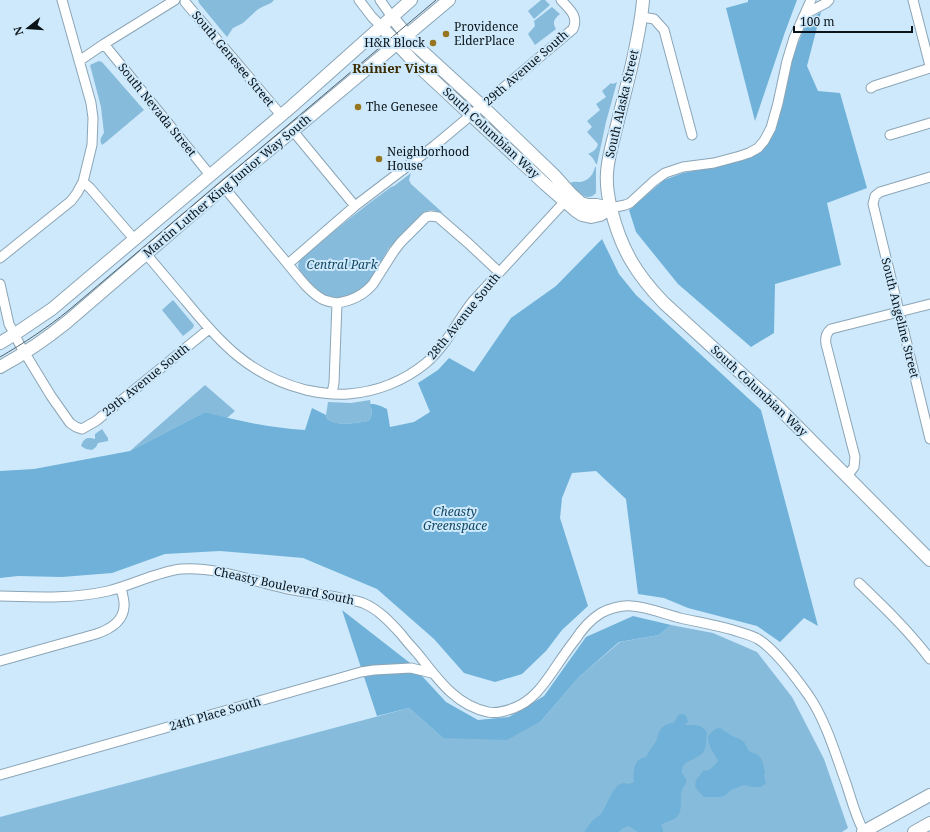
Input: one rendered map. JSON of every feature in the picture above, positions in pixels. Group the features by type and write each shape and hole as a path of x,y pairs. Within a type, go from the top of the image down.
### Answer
{"main road":[{"name":"Martin Luther King Junior Way South","path":"0,343 52,308 135,240 281,115 411,0"},
{"name":"Martin Luther King Junior Way South","path":"0,367 25,353 67,322 224,187 449,0"},
{"name":"South Alaska Street","path":"611,208 607,190 609,157 633,59 642,17 643,0"},
{"name":"South Columbian Way","path":"392,17 423,52 554,174 576,211 582,215 591,217 600,215 611,208 616,228 630,260 648,286 664,303 778,407 930,560"},
{"name":"South Columbian Way","path":"381,26 413,61 545,184 568,197"},
{"path":"863,832 930,795"},
{"path":"914,832 930,823"}],"street":[{"path":"0,258 71,201 78,193 83,182 92,145 94,118 91,103 62,0"},
{"path":"79,61 104,44 181,0"},
{"name":"South Genesee Street","path":"181,0 281,115"},
{"path":"359,0 381,26"},
{"path":"380,0 392,17"},
{"name":"29th Avenue South","path":"288,264 355,206 472,115 568,33 572,29 575,21 573,14 561,0"},
{"path":"611,208 630,203 665,173 683,166 714,163 749,153 758,148 764,141 771,128 794,38 811,0"},
{"path":"805,14 830,0"},
{"path":"870,88 930,67 913,0"},
{"path":"642,17 654,19 664,30 692,135"},
{"name":"South Nevada Street","path":"104,44 210,175"},
{"path":"890,134 930,123"},
{"path":"293,130 355,206"},
{"name":"South Angeline Street","path":"930,177 880,192 875,196 873,204 930,439"},
{"path":"83,182 90,188 135,240"},
{"path":"224,187 256,228 304,283 315,294 328,302 336,303 348,301 365,293 373,284 401,242 426,217 438,217 499,272"},
{"name":"28th Avenue South","path":"146,254 209,329 241,359 260,372 292,387 332,394 357,393 387,386 426,363 441,347 467,309 568,197"},
{"path":"0,284 9,324 25,353"},
{"path":"332,394 334,383 336,303"},
{"path":"847,476 854,467 855,456 826,344 825,338 827,332 831,329 930,304"},
{"name":"29th Avenue South","path":"25,353 70,423 82,429 96,421 209,329"},
{"name":"Cheasty Boulevard South","path":"0,596 45,598 92,594 121,588 166,573 192,569 208,570 286,588 350,599 365,604 379,612 392,624 432,673 450,692 465,704 488,712 507,711 530,700 539,691 590,620 611,609 621,606 632,606 747,634 757,638 776,654 798,681 810,699 824,726 863,832"},
{"path":"859,583 888,610 930,659"},
{"path":"0,661 96,634 112,627 122,615 124,608 121,588"},
{"name":"24th Place South","path":"0,775 361,672 411,668 432,673"}],"green space":[{"path":"198,0 274,0 257,10 243,23 233,28 227,37"},
{"path":"541,0 545,0 550,5 534,19 528,11"},
{"path":"748,0 797,0 755,121 726,8 748,2"},
{"path":"552,7 560,14 554,21 556,29 535,45 528,34 535,26 534,21"},
{"path":"821,12 807,66 818,91 840,93 867,188 827,203 841,265 775,284 774,333 751,347 678,284 636,232 629,210 664,180 683,173 725,165 746,159 757,153 772,135 777,123 783,104 793,55 808,20"},
{"path":"99,61 102,62 144,110 102,145 101,139 104,133 101,107 90,65"},
{"path":"617,82 596,164 592,157 588,154 597,147 598,144 587,132 592,127 587,121 600,110 596,104 606,97 602,91 611,83 613,84"},
{"path":"595,167 596,193 592,196 585,197 570,183 586,180 592,175"},
{"name":"Central Park","path":"411,173 409,180 411,184 442,212 440,213 431,210 424,212 389,248 372,281 360,291 352,295 337,298 327,296 317,290 299,269 299,261 333,232"},
{"name":"Cheasty Greenspace","path":"602,239 619,274 636,295 761,410 818,626 804,618 780,642 757,626 688,608 664,598 638,594 626,499 596,471 572,473 562,498 560,518 588,606 562,630 546,651 522,674 495,682 464,673 434,639 377,589 303,558 220,551 165,554 112,573 62,577 18,576 0,578 0,471 34,469 130,451 205,412 255,424 305,430 312,408 326,415 327,419 336,423 347,424 368,421 371,418 372,413 370,404 372,404 379,405 387,409 390,427 414,422 430,412 418,383 438,370 449,358 474,372 511,318 556,286"},
{"path":"173,300 194,325 193,328 183,336 162,310"},
{"path":"205,385 235,411 227,418 205,412 130,451"},
{"path":"370,400 372,414 368,421 342,424 327,419 326,415 328,402 351,403"},
{"path":"102,429 108,438 108,441 98,443 92,450 81,446 83,441 86,439 95,439 95,434"},
{"path":"342,610 410,663 446,702 478,720 509,717 544,696 586,637 633,616 671,625 659,635 619,642 579,677 541,721 507,740 443,738 409,708 377,716"},
{"path":"671,625 713,633 757,652 792,697 824,759 848,828 842,832 0,832 0,817 409,708 443,738 541,721 579,677 620,642 659,635"},
{"path":"683,714 686,716 688,721 685,725 700,726 707,732 705,749 702,754 687,762 683,767 682,773 686,779 686,782 681,794 680,812 676,818 661,825 663,832 638,832 629,826 623,828 619,832 584,832 592,821 601,814 618,785 634,782 636,763 640,759 646,757 656,741 661,728 673,722 678,715"},
{"path":"720,728 744,742 749,751 758,755 762,760 766,783 761,787 744,785 731,790 726,795 720,797 704,797 695,787 696,780 703,771 709,770 718,761 710,747 708,736 715,729"}],"tram line":[{"path":"0,357 35,335 69,310 436,0"}],"place":[{"name":"Providence ElderPlace","path":"446,34"},
{"name":"H&R Block","path":"433,43"},
{"name":"The Genesee","path":"358,107"},
{"name":"Neighborhood House","path":"379,159"}],"district":[{"name":"Rainier Vista","path":"395,68"}]}
